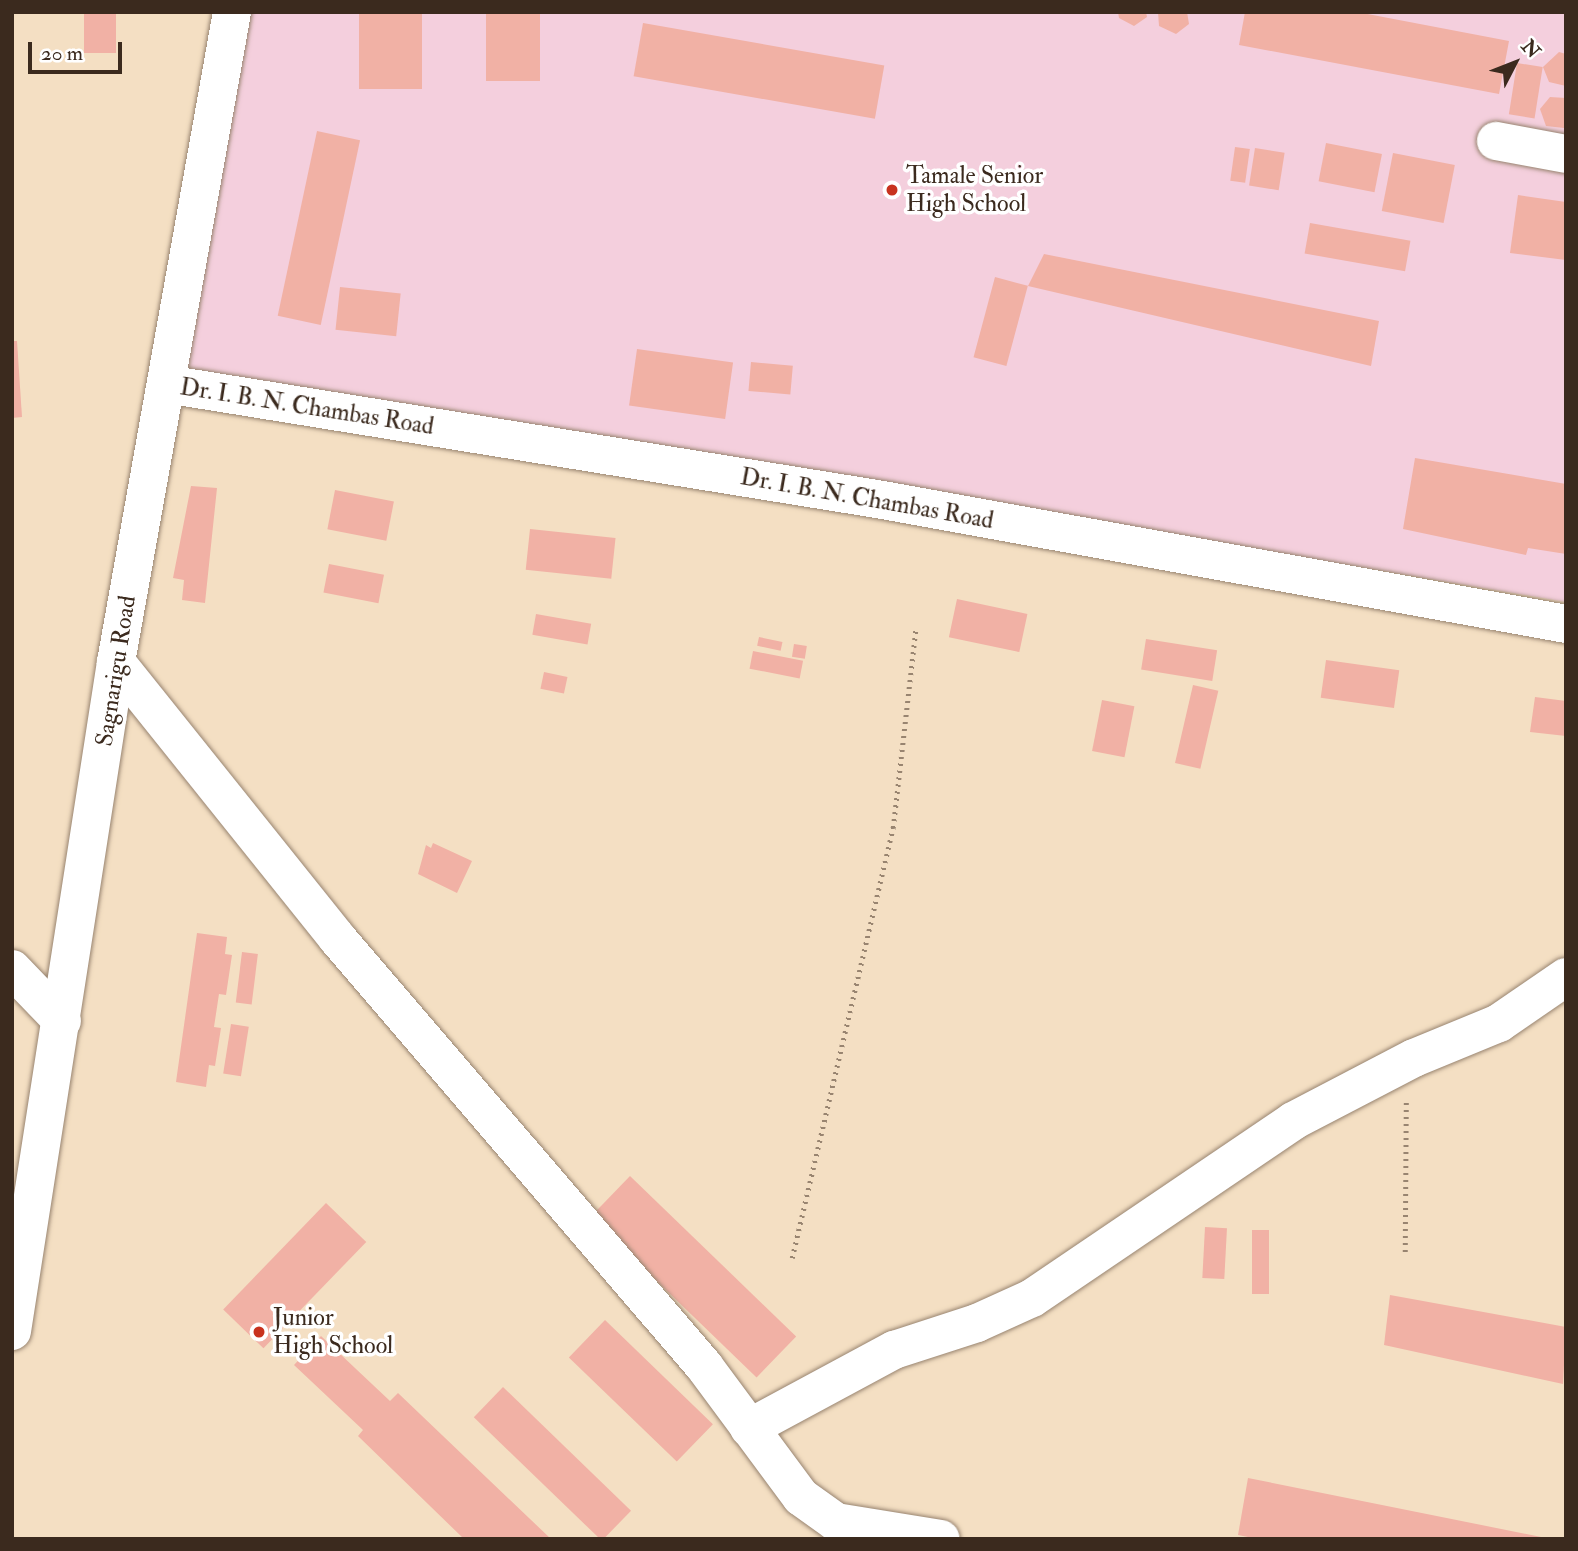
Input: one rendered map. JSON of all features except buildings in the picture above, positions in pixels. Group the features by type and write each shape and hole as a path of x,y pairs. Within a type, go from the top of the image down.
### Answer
{"street":[{"name":"Sagnarigu Road","path":"12,1331 116,662 232,12"},
{"path":"1496,141 1566,154"},
{"name":"Dr. I. B. N. Chambas Road","path":"166,384 877,499 1566,624"},
{"path":"116,662 337,938 704,1366 801,1497 838,1530 942,1539"},
{"path":"12,969 62,1021"},
{"path":"750,1427 894,1350 977,1323 1032,1298 1293,1122 1402,1064 1499,1023 1566,977"}],"path":[{"path":"792,1258 893,828 916,627"},
{"path":"1405,1252 1406,1096"}],"shaded area":[{"name":"Tamale Senior High School","path":"248,12 1566,12 1566,602 187,368"}],"place":[{"name":"Tamale Senior High School","path":"892,190"},
{"name":"Junior High School","path":"259,1332"}]}
